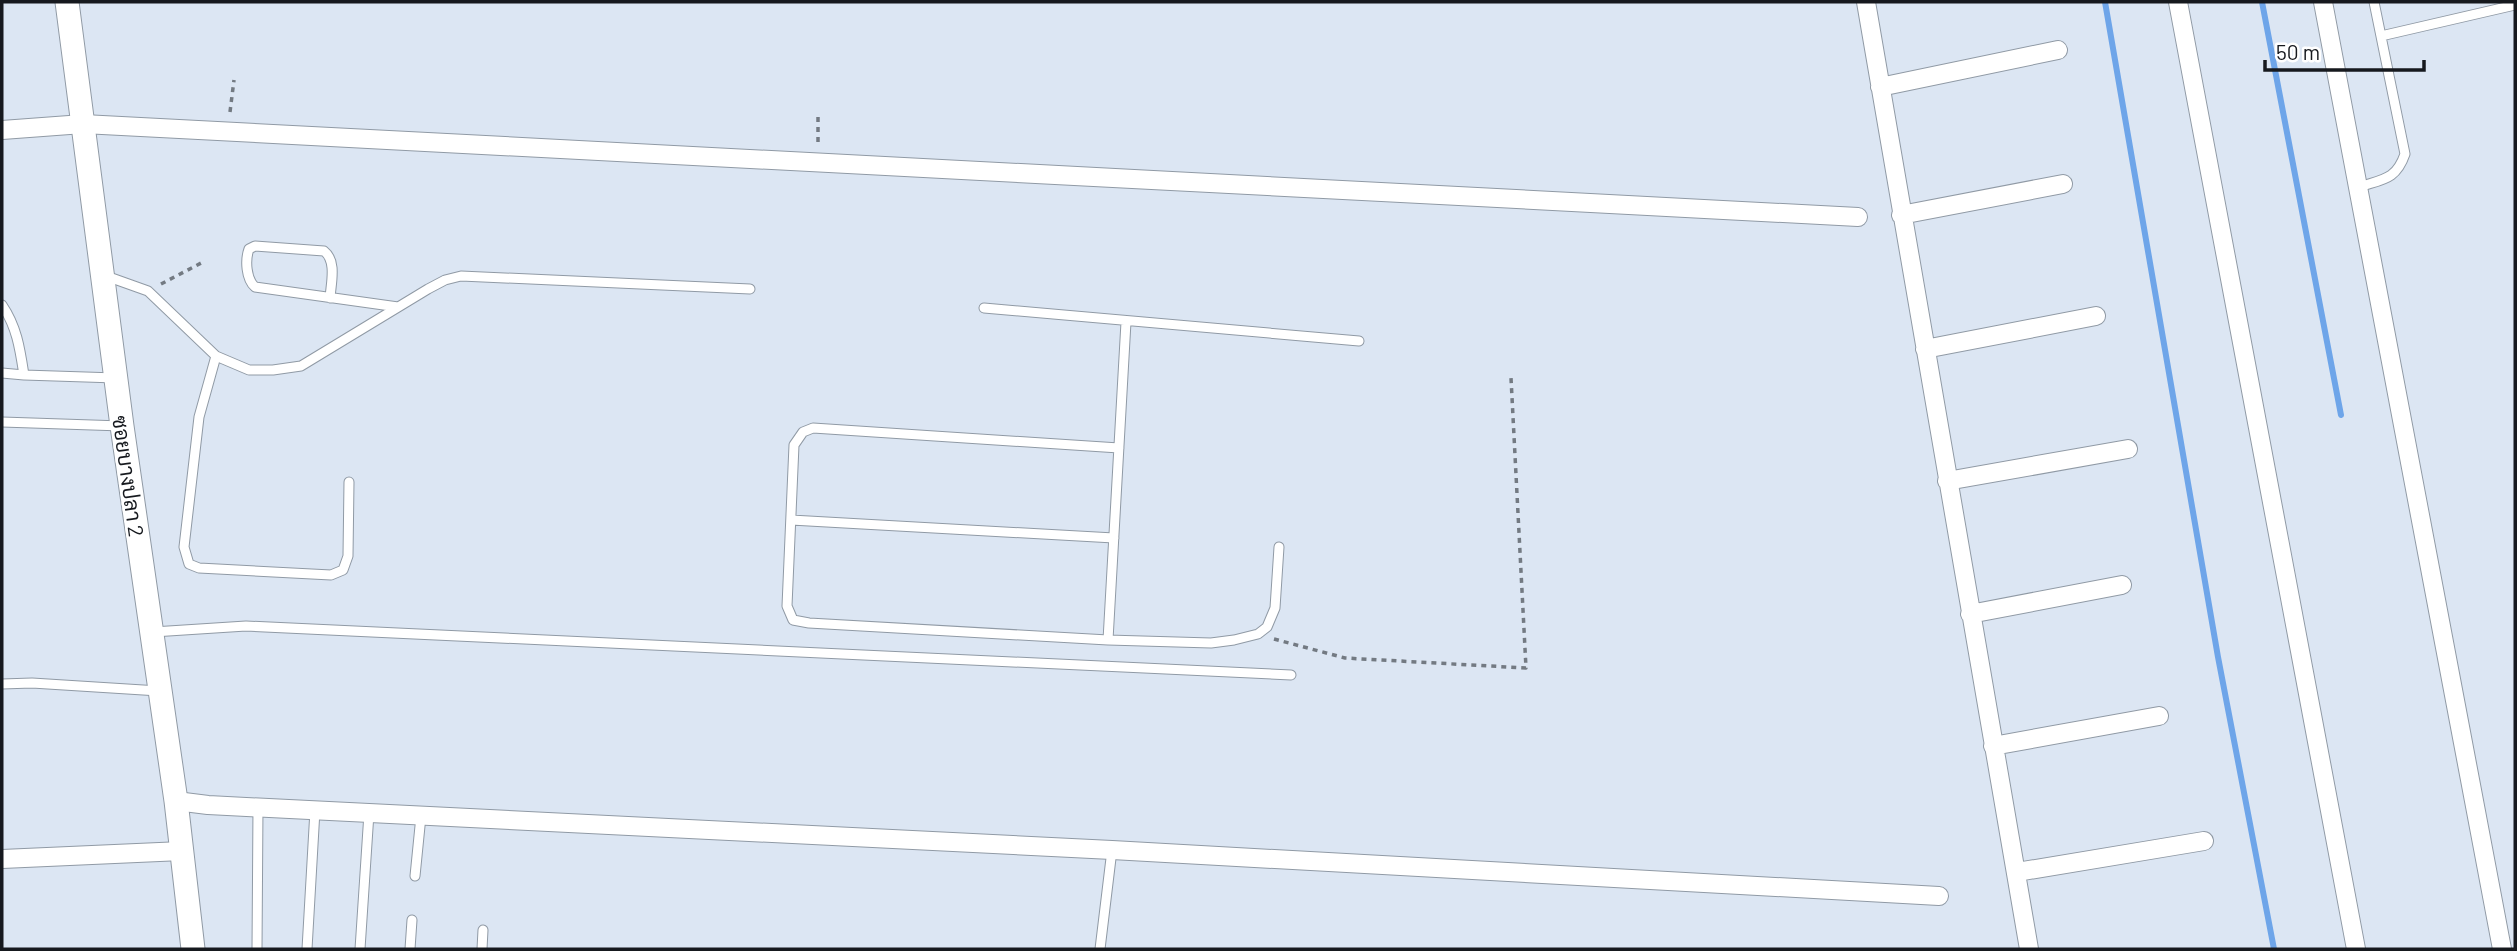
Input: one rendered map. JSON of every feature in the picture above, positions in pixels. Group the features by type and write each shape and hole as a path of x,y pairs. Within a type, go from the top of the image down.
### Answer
{"street":[{"name":"ซอยบางปลา 2","path":"68,2 122,426 176,801 193,949"},
{"path":"1866,2 2029,949"},
{"path":"2178,2 2356,949"},
{"path":"2323,2 2502,949"},
{"path":"1880,87 2059,50"},
{"path":"2,130 83,124 1858,218"},
{"path":"1901,215 2063,184"},
{"path":"1925,349 2096,316"},
{"path":"1947,481 2128,449"},
{"path":"1970,614 2122,585"},
{"path":"1993,746 2159,716"},
{"path":"176,801 1938,896"},
{"path":"2017,872 2203,841"},
{"path":"2,859 182,851"}],"lane":[{"path":"2359,187 2392,176 2400,168 2405,154 2374,2"},
{"path":"2381,36 2515,5"},
{"path":"330,298 332,262 324,251 255,246 248,249 248,274 255,287 330,298 398,307"},
{"path":"104,275 148,290 216,356 249,370 301,366 444,280 461,276 750,289"},
{"path":"2,305 18,338 24,375"},
{"path":"984,308 1359,341"},
{"path":"1108,640 1126,322"},
{"path":"216,356 198,428 184,547 189,564 199,568 331,575 343,570 348,556 349,482"},
{"path":"2,373 116,378"},
{"path":"2,422 122,426"},
{"path":"1119,448 813,428 803,432 794,445 787,606 793,620 1108,640 1211,643 1258,634 1268,626 1275,608 1279,547"},
{"path":"791,520 1114,538"},
{"path":"151,632 246,626 1291,675"},
{"path":"2,684 32,683 159,691"},
{"path":"257,949 258,807"},
{"path":"307,949 315,810"},
{"path":"360,949 369,813"},
{"path":"415,876 421,816"},
{"path":"1100,949 1112,850"},
{"path":"410,949 412,920"},
{"path":"482,949 483,930"}],"path":[{"path":"228,131 234,80"},
{"path":"818,117 819,163"},
{"path":"148,290 205,261"},
{"path":"1258,634 1345,658 1526,668 1511,378"}],"waterway":[{"path":"2105,2 2218,657 2274,949"},
{"path":"2262,2 2341,415"}]}
